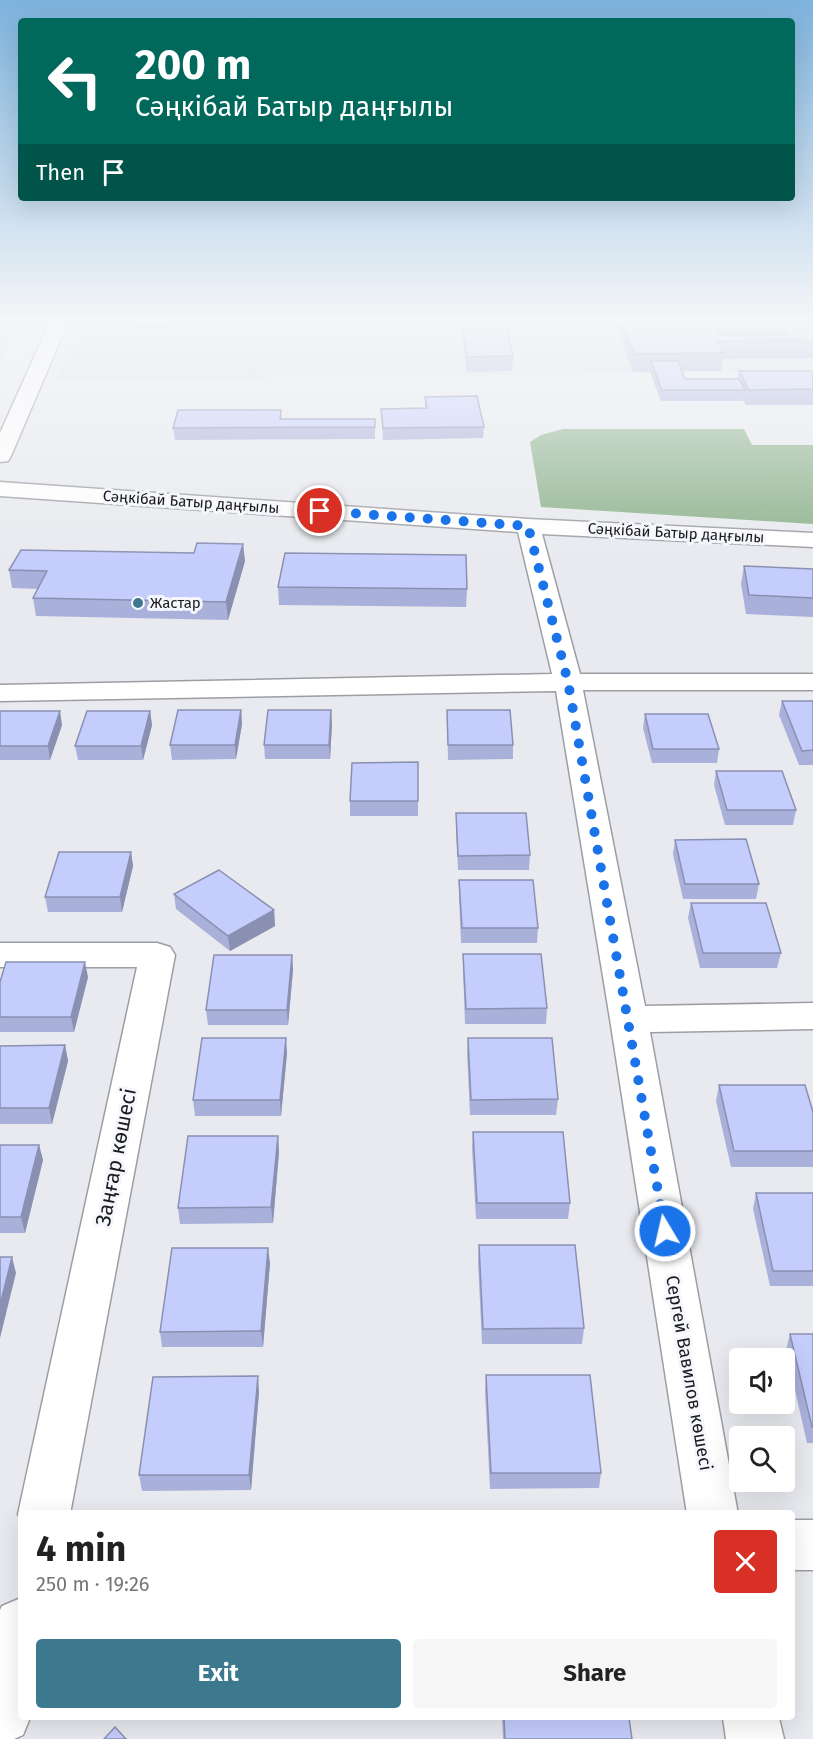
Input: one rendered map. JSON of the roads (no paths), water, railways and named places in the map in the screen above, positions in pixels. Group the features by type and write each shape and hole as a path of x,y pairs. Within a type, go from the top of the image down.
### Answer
{"street":[{"path":"0,456 24,401"},
{"name":"Сәңкібай Батыр даңғылы","path":"0,489 528,526 813,540"},
{"name":"Сергей Вавилов көшесі","path":"528,526 568,682 629,1019 712,1510"},
{"path":"0,693 568,682 813,682"},
{"name":"Заңғар көшесі","path":"0,955 157,955 45,1510"},
{"path":"629,1019 813,1016"},
{"path":"795,1545 813,1545"},
{"path":"0,1715 3,1715 18,1640"},
{"path":"751,1720 754,1739"}],"place":[{"name":"Жастар","path":"138,603"}]}
